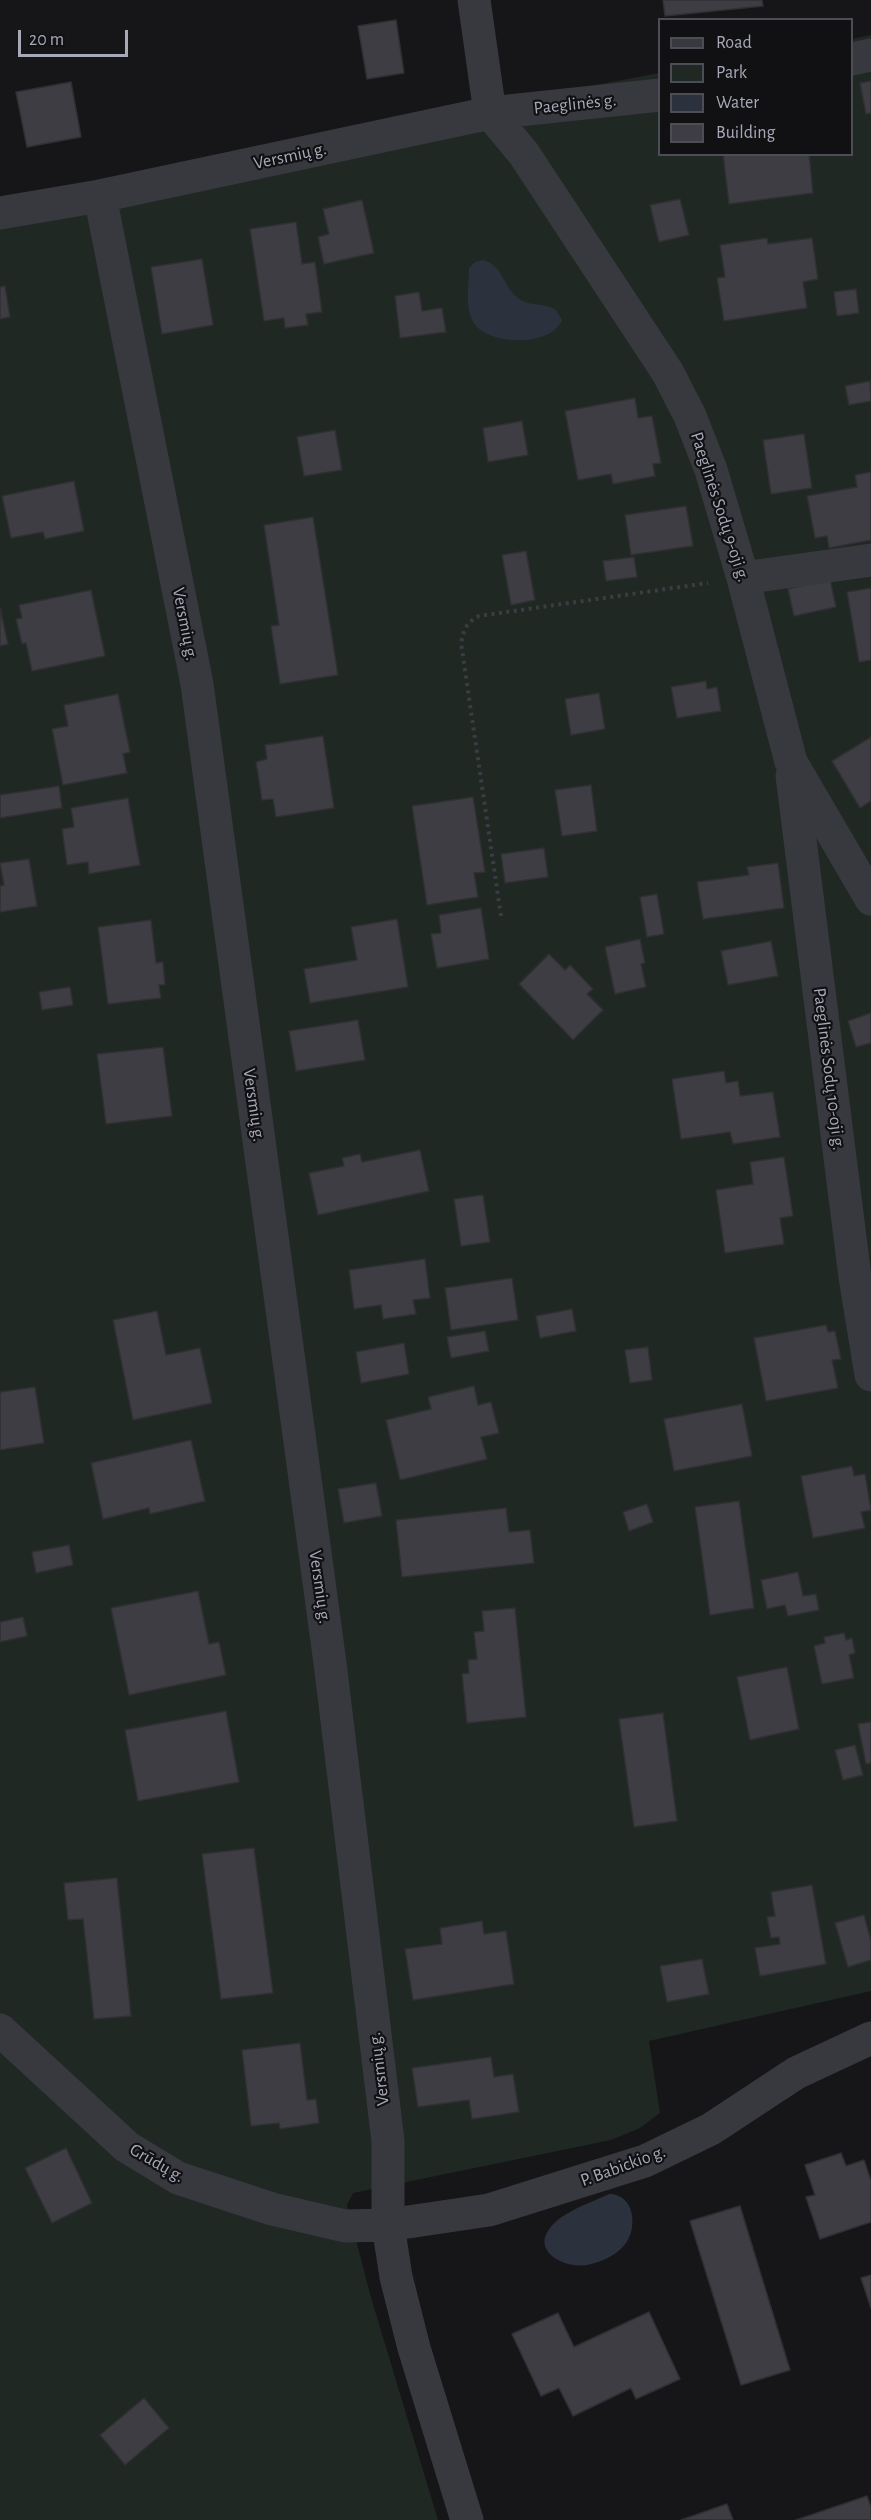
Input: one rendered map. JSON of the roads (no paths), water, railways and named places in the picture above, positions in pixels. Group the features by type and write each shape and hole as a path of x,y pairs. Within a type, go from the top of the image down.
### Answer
{"street":[{"path":"474,0 490,113"},
{"path":"853,59 871,55"},
{"name":"Paeglinės g.","path":"490,113 658,95"},
{"name":"Versmių g.","path":"467,2520 414,2348 396,2277 388,2225 388,2141 330,1663 197,684 100,196 490,113"},
{"name":"Paeglinės Sodų 9-oji g.","path":"490,113 524,154 668,373 690,416 711,470 743,578 791,762 871,899"},
{"path":"0,213 100,196"},
{"path":"743,578 871,560"},
{"name":"Paeglinės Sodų 10-oji g.","path":"791,762 855,1277 871,1375"},
{"name":"Grūdų g.","path":"0,2030 127,2147 178,2178 272,2209 345,2226 388,2225"},
{"name":"P. Babickio g.","path":"388,2225 489,2210 645,2162 711,2129 796,2073 871,2038"}],"water":[{"path":"483,260 495,266 509,288 522,301 556,310 562,320 555,329 532,339 517,340 503,339 479,329 472,320 469,308 469,268 475,262"},
{"path":"609,2194 624,2199 631,2212 632,2228 623,2247 606,2259 582,2265 563,2262 548,2252 545,2237 556,2222 570,2212"}]}
